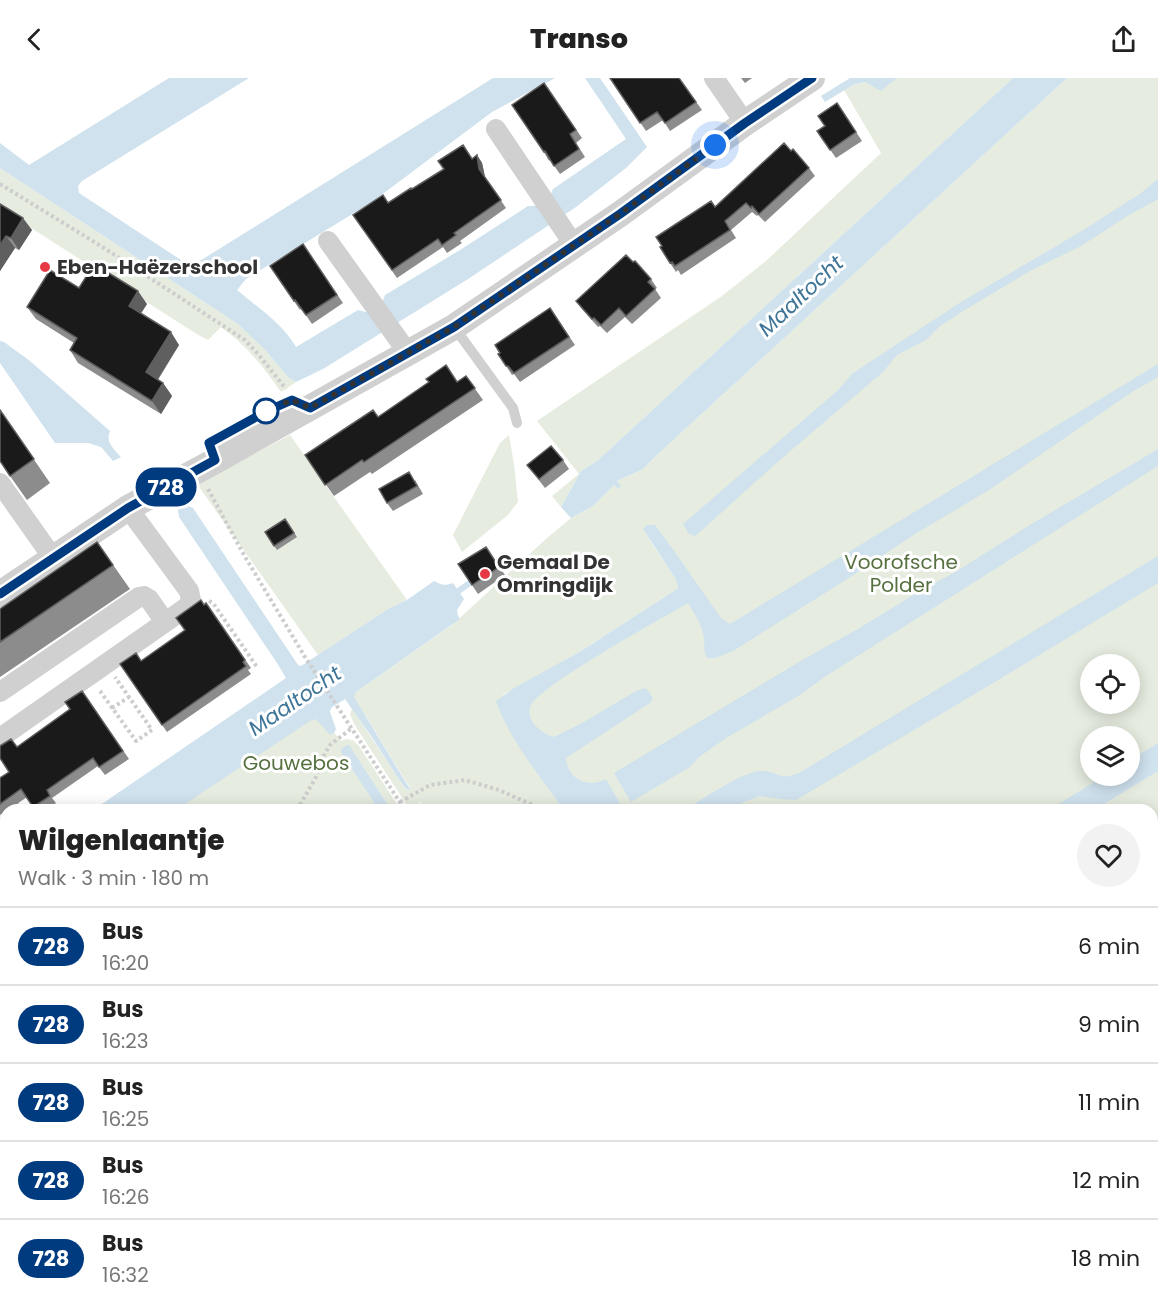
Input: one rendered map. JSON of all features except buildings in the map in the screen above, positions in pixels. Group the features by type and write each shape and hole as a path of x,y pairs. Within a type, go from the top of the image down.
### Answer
{"street":[{"path":"714,78 745,123"},
{"path":"0,594 128,508 207,465 301,404 408,354 454,327 620,214 745,123 812,78"},
{"path":"496,129 574,245"},
{"path":"328,241 408,354"},
{"path":"0,483 53,558"},
{"path":"1,735 187,607 190,600 189,591 128,508"},
{"path":"0,692 139,597 144,596 149,599 165,622"}],"lane":[{"path":"454,327 513,408 517,423"}],"path":[{"path":"0,184 104,248 245,340 301,404"},
{"path":"207,465 244,555 305,657 400,802 430,785 465,780 499,790 530,804"},
{"path":"189,591 213,603 257,667"},
{"path":"89,676 136,741 152,730 106,664"},
{"path":"112,708 129,697"},
{"path":"300,804 316,777 330,745 352,728"},
{"path":"11,794 17,804"}],"green space":[{"path":"897,78 1013,78 597,461 581,471 561,507 552,496 579,474 537,421 722,296 766,261 881,153 844,90 865,82 881,90"},
{"name":"Voorofsche Polder","path":"1067,78 1158,78 1158,804 572,804 506,705 692,591 643,530 675,578 677,589 581,651 503,695 514,739 560,804 422,804 420,802 406,804 354,724 350,714 352,709 347,701 354,697 356,692 452,625 571,518 593,506 614,485 618,489 617,481 643,469","holes":["364,713 410,788 406,789 359,719"]},
{"path":"0,168 238,324 288,377 296,382 281,392 254,357 221,327 208,340 195,333 0,208"},
{"path":"290,435 407,600 388,609 318,655 197,484"},
{"path":"509,435 518,502 508,515 462,552 453,535 500,443"},
{"name":"Gouwebos","path":"306,698 341,741 353,740 359,746 397,804 387,804 349,746 383,804 151,804"}],"water":[{"path":"169,78 249,78 82,181 78,186 79,193 187,264 195,264 493,78 555,78 492,112 372,202 246,279 237,290 277,323 296,347 358,310 370,313 381,305 385,295 528,206 544,202 553,189 626,139 585,78 600,78 647,147 626,168 576,207 468,279 323,369 296,382 288,377 238,324 0,168 0,143 29,165"},
{"path":"850,78 897,78 881,91 865,82 853,85 825,102 821,96"},
{"name":"Maaltocht","path":"1013,78 1067,78 643,469 617,481 621,486 618,489 614,485 593,506 571,518 561,507 581,471 597,461"},
{"path":"1158,179 1158,199 1081,246 1030,271 963,311 939,327 926,340 897,355 883,372 702,530 695,536 689,534 683,524 837,391 853,373 961,302 1085,229 1141,193"},
{"path":"0,341 30,361 110,431 109,442 121,457 113,461 101,447 88,443 55,443 0,363"},
{"path":"1158,364 1158,377 1132,392 989,490 915,534 733,651 715,658 707,658 702,629 688,603 554,684 537,697 529,712 533,722 540,730 554,737 636,691 646,688 653,698 650,703 566,758 574,777 592,783 606,779 620,804 560,804 509,730 496,701 514,688 581,651 677,589 675,578 643,529 647,525 655,525 721,618 730,624"},
{"path":"1158,449 1158,466 826,676 800,695 726,738 699,757 690,767 631,802 614,773 804,659 957,571"},
{"name":"Maaltocht","path":"186,505 193,508 298,665 301,666 434,581 443,585 453,583 464,599 457,610 460,619 356,692 354,697 409,790 398,778 345,699 331,708 330,712 336,729 334,733 330,735 316,719 310,721 185,804 102,804 286,678 179,517 180,507"},
{"path":"1158,556 1158,583 796,800 760,796 740,804 694,804 727,784 754,772 765,771 782,776 799,773"},
{"path":"1158,743 1158,771 1140,782 1140,754"},
{"path":"349,745 387,804 375,804 341,749"},
{"path":"1088,786 1133,786 1104,804 1059,804"}],"waterway":[{"path":"454,594 477,578"}],"bus line":[{"name":"728","path":"0,594 128,508 215,460 209,443 292,400 310,408 454,327 620,214 745,123 812,78"}],"place":[{"name":"Eben-Haëzerschool","path":"45,267"},
{"name":"Gemaal De Omringdijk","path":"485,574"}],"route":[{"path":"266,411 292,400 310,408 454,327 620,214 715,145"}]}
